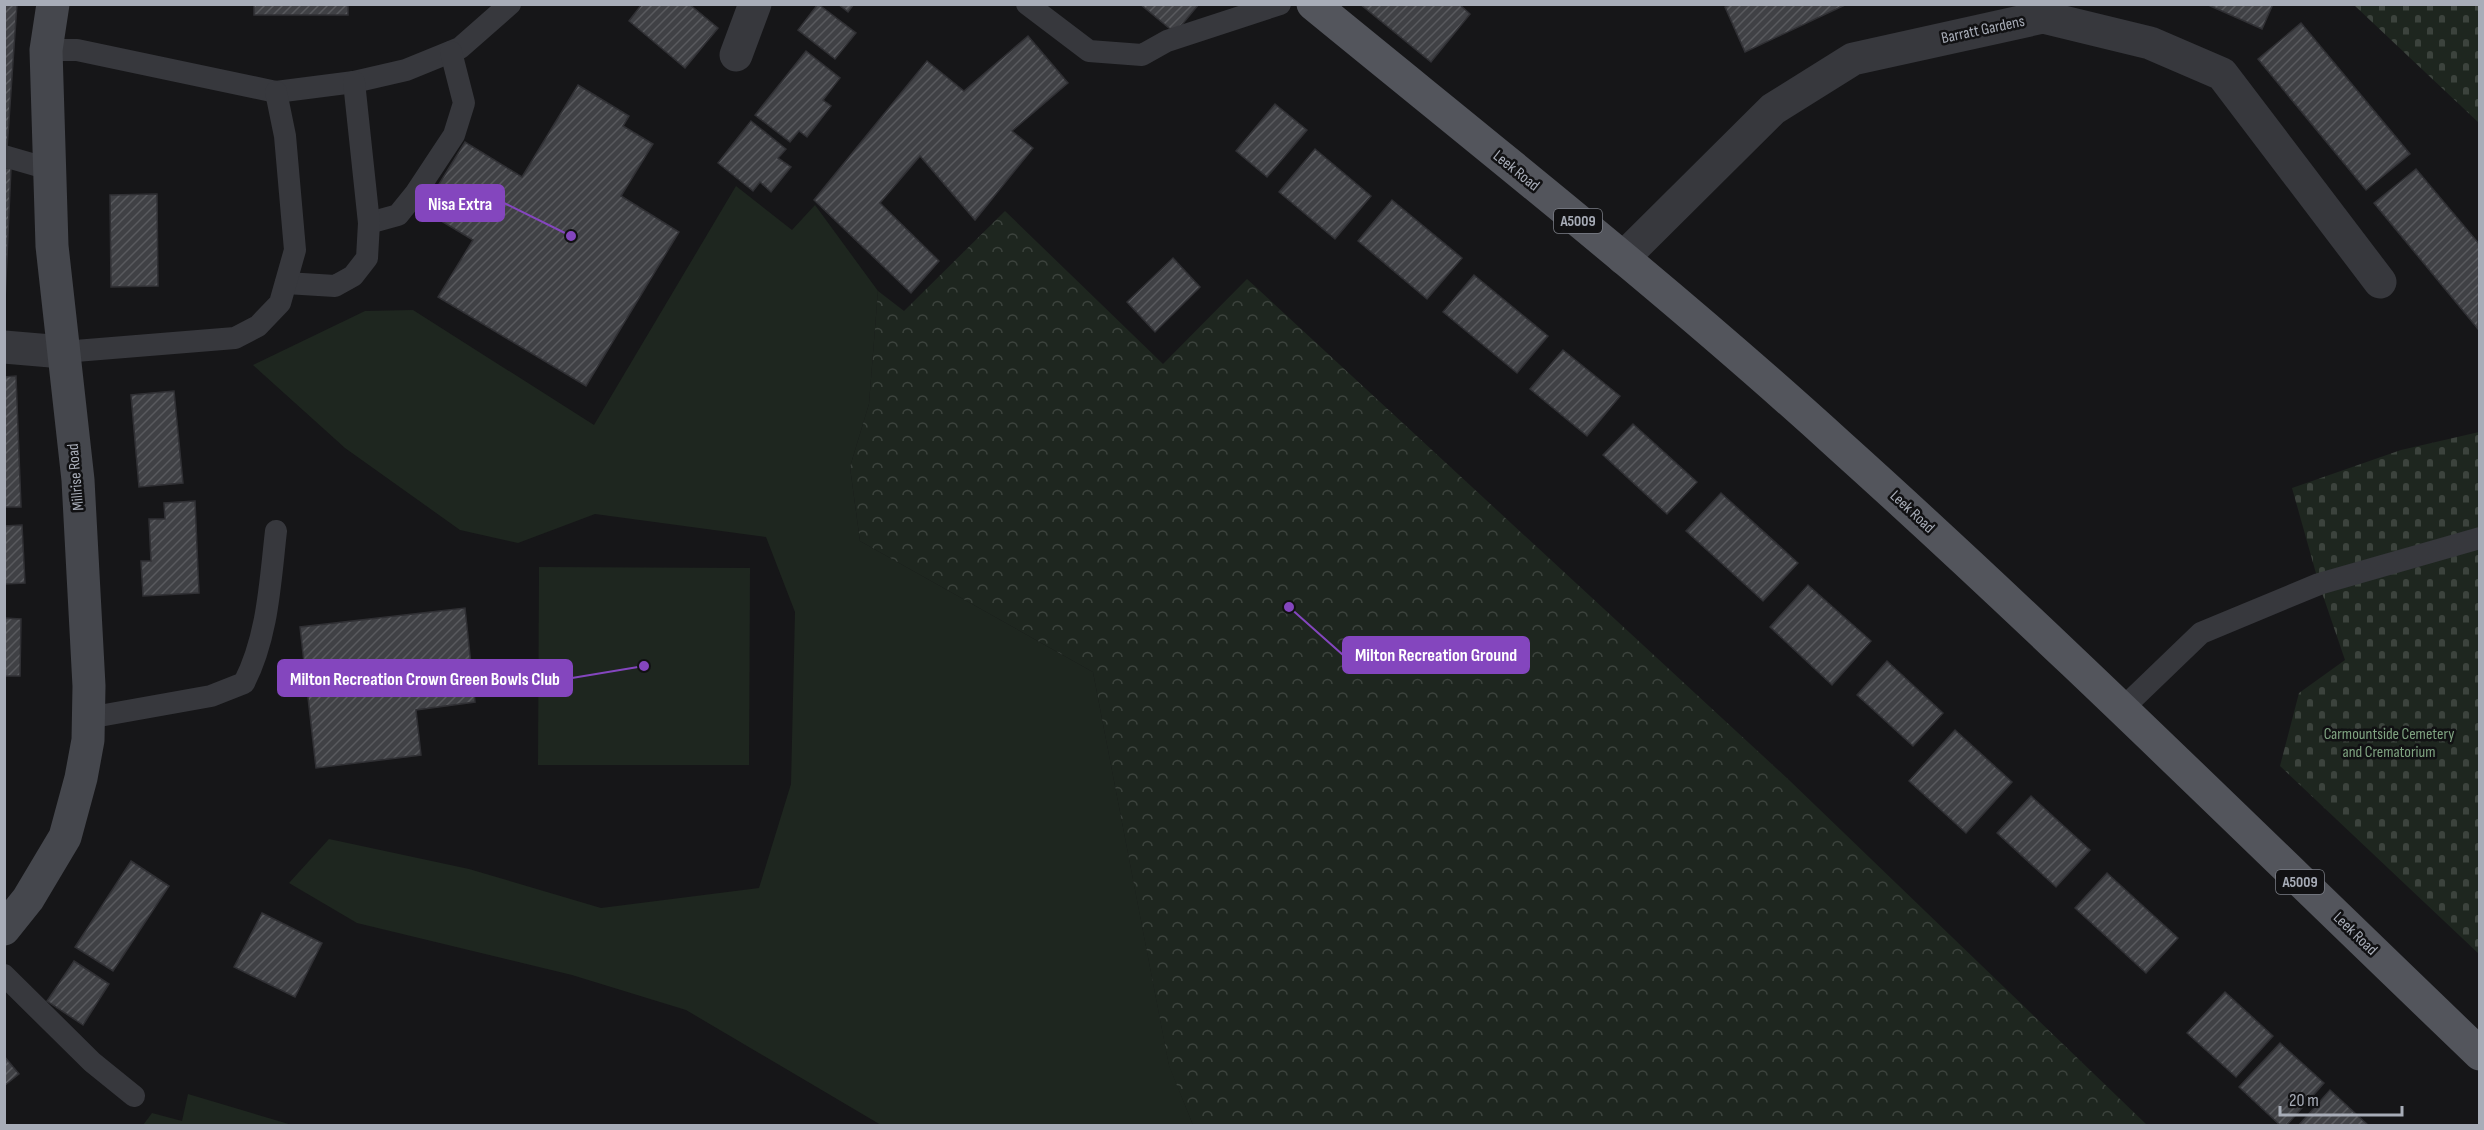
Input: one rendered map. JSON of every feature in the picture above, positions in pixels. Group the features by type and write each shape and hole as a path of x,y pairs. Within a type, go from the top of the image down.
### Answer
{"main road":[{"name":"Leek Road","path":"1313,4 1623,258 1838,443 2480,1054"}],"street":[{"name":"Millrise Road","path":"4,929 28,899 65,837 81,778 88,740 78,480 52,246 46,50 53,4"},
{"path":"736,55 755,4"},
{"name":"Barratt Gardens","path":"1623,258 1773,109 1853,59 2043,16 2150,43 2222,74 2380,282"},
{"path":"4,347 63,352"}],"lane":[{"path":"46,50 77,50 276,92 354,82 406,70 460,48 510,4"},
{"path":"1027,4 1089,51 1142,56 1167,41 1280,4"},
{"path":"369,223 398,215 415,194 454,135 464,103 451,52"},
{"path":"286,283 335,286 353,276 367,258 369,223 354,82"},
{"path":"63,352 235,338 258,326 280,303 295,250 285,136 276,92"},
{"path":"4,156 49,170"},
{"path":"88,718 211,696 244,683 256,660 266,618 276,531"},
{"path":"2121,710 2201,633 2319,584 2480,538"},
{"path":"4,975 92,1062 134,1096"}],"green space":[{"path":"2354,5 2479,5 2479,123"},
{"path":"736,186 792,230 815,205 878,291 869,404 850,467 860,541 1093,672 1169,1065 1193,1125 881,1125 686,1010 572,975 357,923 289,883 329,839 469,869 601,908 759,888 791,784 795,612 766,537 595,514 518,543 460,530 345,448 253,365 365,311 413,310 594,425"},
{"path":"1005,211 1163,364 1247,279 1789,780 2147,1125 1193,1125 1169,1066 1093,672 860,541 850,467 869,404 878,291 904,311"},
{"name":"Carmountside Cemetery and Crematorium","path":"2479,432 2479,954 2280,766 2299,693 2345,660 2319,584 2292,488 2401,450"},
{"path":"539,567 750,568 749,765 538,765"},
{"path":"188,1094 292,1125 143,1125 152,1113 182,1121"}],"building":[{"path":"4,4 17,4 7,149 4,149"},
{"path":"254,4 348,4 348,15 254,15"},
{"path":"642,4 689,4 718,28 685,68 629,21"},
{"path":"818,4 856,33 835,59 798,30"},
{"path":"838,4 854,4 848,12"},
{"path":"1140,4 1199,4 1175,33"},
{"path":"1360,4 1459,4 1470,14 1431,62"},
{"path":"1731,4 1847,4 1745,52 1725,7"},
{"path":"2206,4 2273,4 2262,29"},
{"path":"2301,23 2410,154 2366,190 2258,59"},
{"path":"1028,36 1068,83 1012,131 1033,148 975,220 920,156 880,203 939,261 911,293 814,200 927,61 964,91"},
{"path":"806,51 840,78 823,100 831,106 807,137 799,131 790,142 755,115"},
{"path":"578,85 629,116 623,126 653,144 621,196 679,232 586,386 438,297 473,240 423,210 465,142 522,177"},
{"path":"1275,104 1307,130 1267,177 1236,151"},
{"path":"751,121 786,149 778,158 791,167 771,192 760,182 753,191 718,163"},
{"path":"1315,149 1371,196 1335,239 1279,192"},
{"path":"4,168 11,168 4,323"},
{"path":"2416,169 2480,245 2478,329 2374,203"},
{"path":"157,194 158,286 111,287 110,195"},
{"path":"1392,200 1462,258 1427,299 1358,241"},
{"path":"1173,258 1200,287 1155,332 1127,302"},
{"path":"1474,275 1548,336 1517,373 1443,312"},
{"path":"1563,350 1620,396 1587,436 1530,389"},
{"path":"16,376 21,507 4,507 4,377"},
{"path":"174,391 183,483 139,487 131,395"},
{"path":"1633,424 1697,482 1667,514 1603,455"},
{"path":"1721,493 1798,563 1763,601 1686,531"},
{"path":"195,501 199,593 143,596 141,561 151,561 149,519 165,519 164,503"},
{"path":"22,525 25,583 4,584 4,526"},
{"path":"1808,585 1871,641 1832,685 1770,627"},
{"path":"465,608 475,702 416,710 421,755 316,768 300,627"},
{"path":"4,618 21,619 20,676 4,676"},
{"path":"1887,661 1943,713 1913,746 1857,695"},
{"path":"1955,730 2012,782 1966,833 1909,781"},
{"path":"2031,796 2090,850 2056,887 1997,833"},
{"path":"131,861 169,886 113,971 75,947"},
{"path":"2107,873 2178,938 2146,973 2075,908"},
{"path":"262,913 322,943 295,997 234,967"},
{"path":"74,961 109,984 83,1025 47,1001"},
{"path":"2225,992 2273,1036 2236,1077 2187,1033"},
{"path":"2280,1043 2324,1083 2286,1126 2281,1126 2239,1087"},
{"path":"4,1056 19,1074 4,1086"},
{"path":"2330,1090 2369,1126 2298,1126"}],"place":[{"name":"Nisa Extra","path":"571,236"},
{"name":"Milton Recreation Ground","path":"1289,607"},
{"name":"Milton Recreation Crown Green Bowls Club","path":"644,666"}]}
